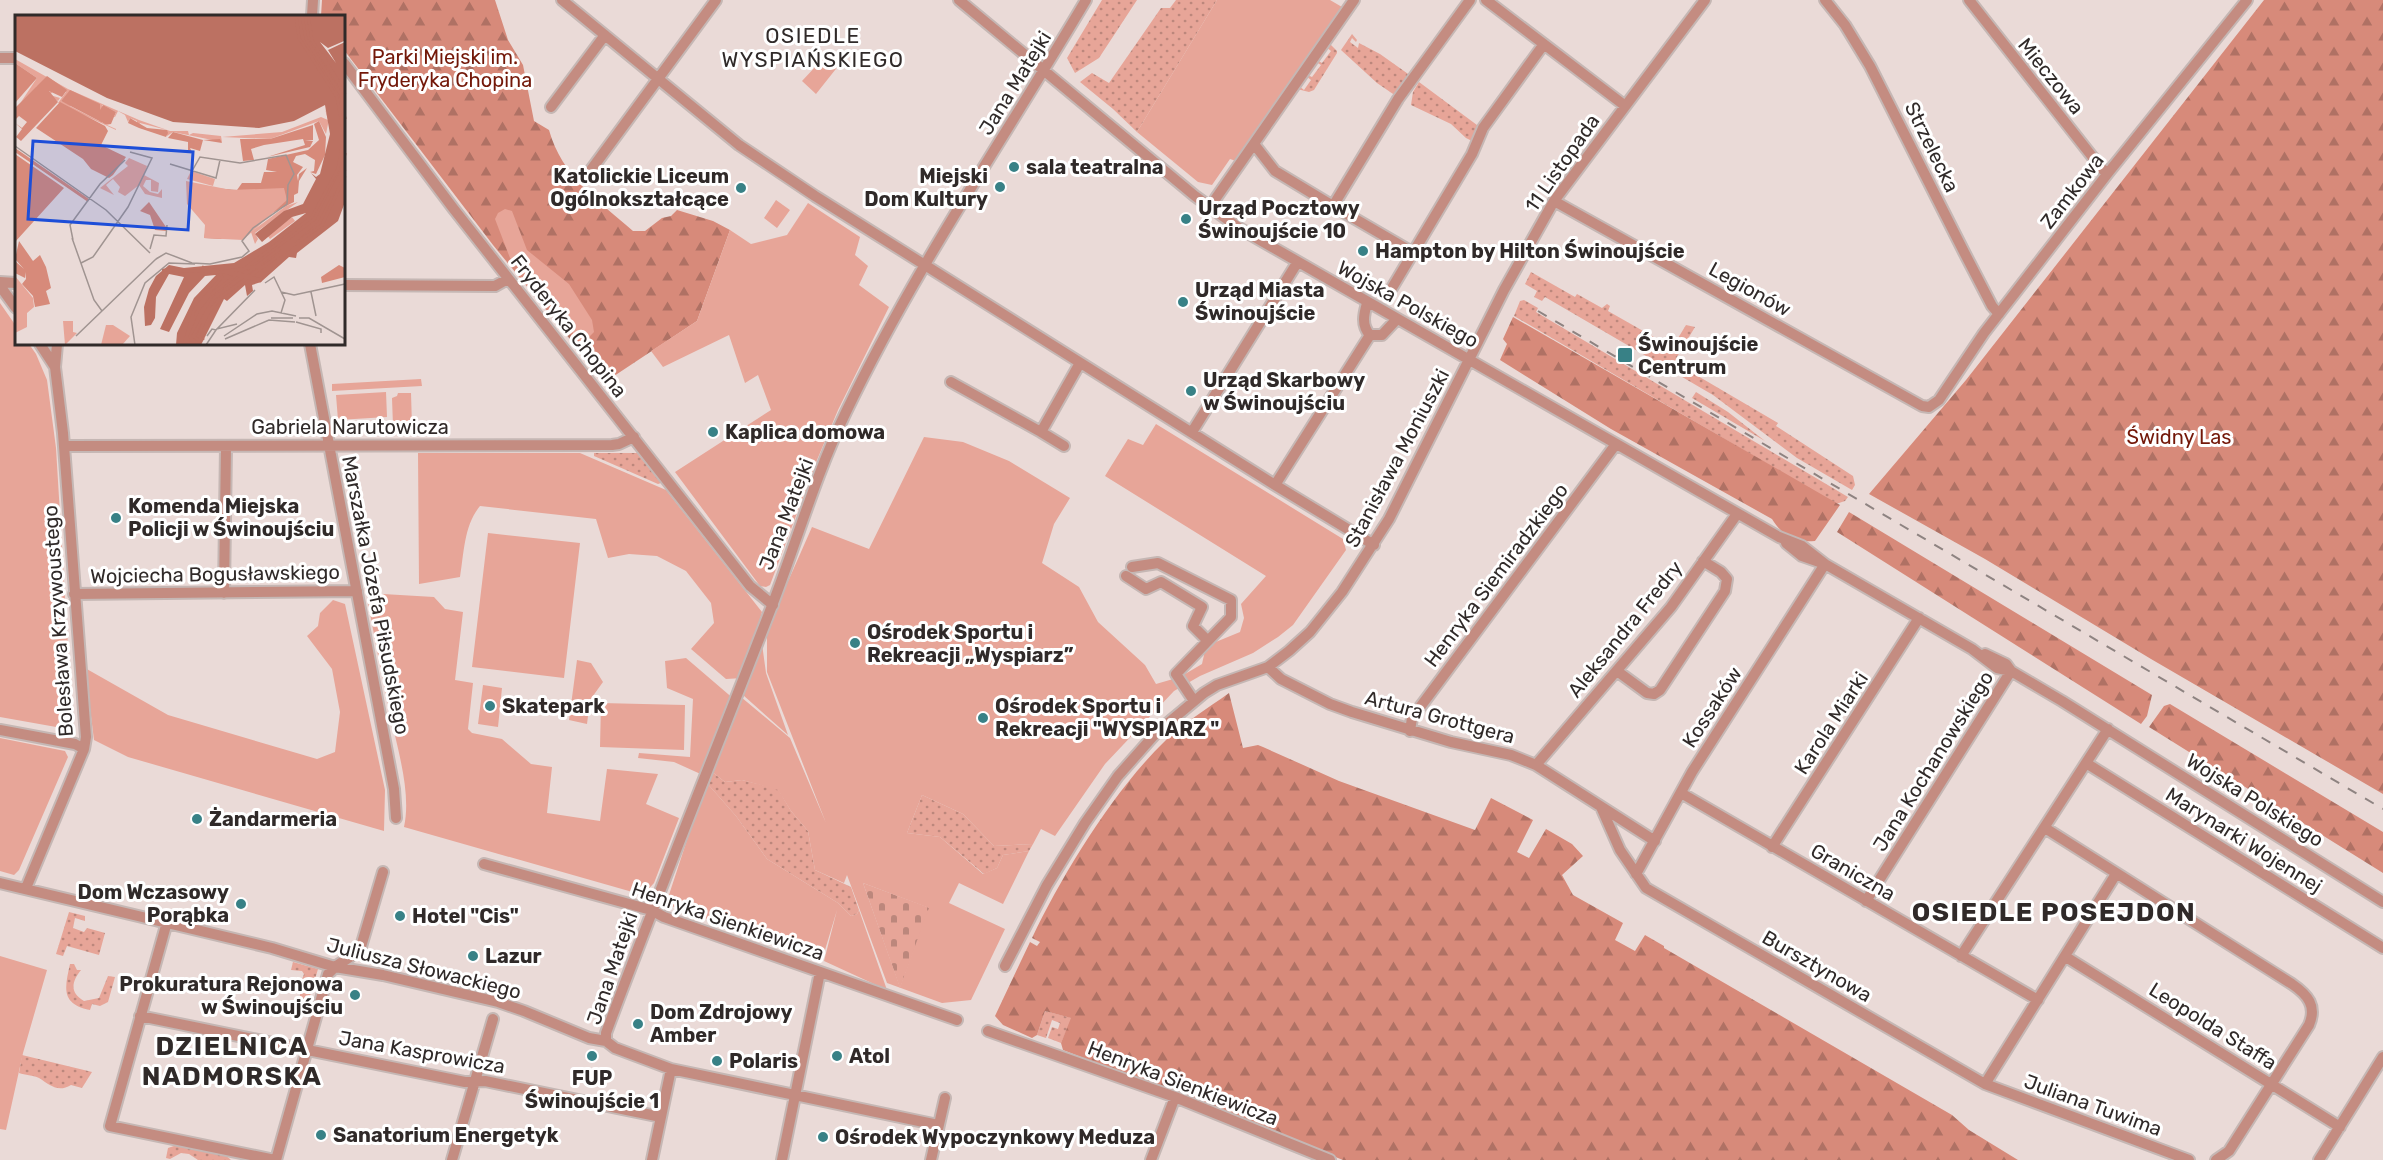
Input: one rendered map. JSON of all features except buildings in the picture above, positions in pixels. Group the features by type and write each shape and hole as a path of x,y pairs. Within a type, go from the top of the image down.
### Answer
{"street":[{"path":"312,15 313,0"},
{"path":"562,0 739,145 874,235 1374,545"},
{"path":"588,174 716,0"},
{"name":"Wojska Polskiego","path":"958,0 1212,209 1249,234 1779,537 1802,556 1825,564 1919,618 1972,649 1995,667 2011,671 2062,701 2383,902"},
{"name":"Jana Matejki","path":"606,1041 606,1033 651,910 773,605 805,511 846,412 925,265 1086,0"},
{"path":"1212,209 1215,198 1354,0"},
{"path":"1333,206 1398,99 1470,0"},
{"path":"1486,0 1624,105"},
{"name":"11 Listopada","path":"1469,359 1554,201 1705,0"},
{"name":"Strzelecka","path":"1824,0 1845,25 1870,66 1992,306 1999,314"},
{"name":"Mieczowa","path":"1969,0 2102,169 2108,173"},
{"name":"Zamkowa","path":"1929,407 1939,400 1999,314 2108,173 2247,0"},
{"path":"551,107 605,35"},
{"name":"Wojska Polskiego","path":"1392,288 1472,153 1483,128 1544,44"},
{"name":"Fryderyka Chopina","path":"345,64 508,279 750,586 773,605"},
{"path":"1254,144 1275,171 1412,252"},
{"name":"Legionów","path":"1554,201 1922,406 1929,407"},
{"path":"1192,432 1297,262"},
{"path":"345,285 495,286 508,279"},
{"path":"0,284 15,283"},
{"path":"0,284 15,306"},
{"path":"1367,303 1363,320 1370,335"},
{"path":"1370,335 1382,335 1392,327 1397,319"},
{"path":"1275,485 1370,335"},
{"name":"Bolesława Krzywoustego","path":"26,888 84,749 86,737 64,446 55,367 41,345"},
{"path":"55,367 57,345"},
{"name":"Marszałka Józefa Piłsudskiego","path":"310,345 394,789 396,818"},
{"name":"Stanisława Moniuszki","path":"1005,966 1047,885 1098,804 1118,776 1156,733 1217,685 1268,666 1289,651 1310,632 1342,592 1374,545 1424,453 1469,359"},
{"path":"1041,432 1080,363"},
{"path":"951,382 1064,446"},
{"name":"Gabriela Narutowicza","path":"64,446 612,445 634,437"},
{"name":"Henryka Siemiradzkiego","path":"1410,731 1412,718 1616,444"},
{"path":"224,593 226,446"},
{"name":"Aleksandra Fredry","path":"1536,765 1671,607 1737,514"},
{"path":"1617,671 1647,693 1654,694 1660,690 1725,591 1727,579 1721,572 1703,561"},
{"path":"1194,701 1176,674 1208,641 1231,617 1231,600 1158,563 1129,571 1146,589 1161,582 1202,607 1193,626 1208,641"},
{"name":"Kossaków","path":"1636,874 1692,772 1825,564"},
{"name":"Wojciecha Bogusławskiego","path":"75,594 357,591"},
{"name":"Karola Miarki","path":"1772,847 1919,618"},
{"name":"Artura Grottgera","path":"1268,666 1281,679 1330,704 1410,731 1511,755 1536,765 1655,841"},
{"name":"Jana Kochanowskiego","path":"1866,901 2011,671"},
{"path":"1961,956 2108,729"},
{"path":"0,730 75,744 84,749"},
{"name":"Marynarki Wojennej","path":"2086,763 2383,948"},
{"name":"Graniczna","path":"1681,793 2038,1000"},
{"path":"1601,807 1620,850 1636,874"},
{"path":"2045,828 2303,991 2310,1000 2312,1013 2309,1025 2229,1150 2216,1160"},
{"name":"Henryka Sienkiewicza","path":"484,864 651,910 957,1020"},
{"path":"167,922 110,1126 275,1160 328,974 355,954 364,943 383,872"},
{"name":"Bursztynowa","path":"1636,874 1646,888 1985,1084"},
{"path":"1985,1084 2116,874"},
{"name":"Juliusza Słowackiego","path":"0,883 272,948 335,967 383,975 498,1002 580,1035 606,1041 615,1048 672,1069 938,1125"},
{"name":"Leopolda Staffa","path":"2066,957 2340,1127"},
{"path":"782,1160 820,972"},
{"name":"Jana Kasprowicza","path":"140,1016 465,1082 485,1081 661,1117"},
{"path":"452,1160 493,1019"},
{"name":"Henryka Sienkiewicza","path":"988,1031 1175,1097 1330,1160"},
{"path":"2319,1160 2383,1057"},
{"path":"652,1160 672,1069"},
{"name":"Juliana Tuwima","path":"1985,1084 2189,1160"},
{"path":"1151,1160 1175,1097"},
{"path":"919,1121 930,1116 945,1098 931,1160"}],"green space":[{"name":"Parki Miejski im. Fryderyka Chopina","path":"322,0 495,0 508,40 523,65 534,121 549,130 563,161 594,198 633,231 645,231 677,210 713,221 730,230 697,321 605,382 493,245 345,51 345,15 321,15"},
{"path":"1102,0 1137,0 1099,58 1075,73 1067,58"},
{"path":"1176,0 1217,0 1137,132 1080,82 1092,73 1109,83 1161,8 1170,8"},
{"path":"1217,0 1330,0 1342,7 1236,161 1230,159 1212,185 1198,182 1137,132"},
{"name":"Świdny Las","path":"2264,0 2383,0 2383,794 1985,559 1869,494 1966,380"},
{"path":"1352,34 1357,40 1356,42 1352,38 1350,42 1358,48 1359,43 1380,54 1411,76 1396,96 1377,83 1341,50"},
{"path":"1329,43 1337,53 1314,90 1309,92 1297,89 1299,86 1304,90 1311,80 1306,76 1312,77 1321,65 1316,62 1317,60 1322,63 1331,51 1326,47"},
{"path":"831,50 843,60 816,94 802,81"},
{"path":"1419,82 1481,128 1474,142 1451,124 1411,105 1413,92"},
{"path":"776,200 790,210 777,228 764,218"},
{"path":"808,203 860,237 855,255 868,266 859,285 889,307 838,410 770,585 766,587 760,586 675,472 771,410 758,375 745,383 729,335 663,367 651,351 697,321 730,230 751,244 787,235"},
{"path":"505,209 512,211 527,250 569,284 592,320 594,332 582,344 551,306 548,293 534,276 510,258 495,219 498,213"},
{"path":"1531,272 1575,297 1577,294 1602,308 1607,304 1610,306 1608,311 1666,344 1670,340 1675,343 1686,325 1695,327 1674,362 1778,423 1776,426 1853,476 1855,485 1852,490 1797,458 1713,395 1545,297 1542,301 1534,297 1537,291 1525,284"},
{"path":"1524,300 1538,308 1536,312 1848,497 1845,501 1836,504 1514,316 1520,301"},
{"path":"0,303 15,325 15,345 30,345 47,380 56,448 73,730 0,717"},
{"path":"1513,317 1840,505 1815,541 1801,541 1790,537 1780,530 1772,519 1611,429 1500,360 1507,344 1503,339"},
{"path":"421,379 422,386 332,391 332,384"},
{"path":"386,392 387,417 338,420 336,395"},
{"path":"1696,392 1728,412 1765,441 1692,398"},
{"path":"398,393 411,393 412,426 393,426 392,398"},
{"path":"1156,424 1343,539 1346,550 1293,625 1253,653 1200,676 1174,691 1105,764 1055,836 1041,829 1033,844 994,846 963,814 922,795 907,833 940,837 983,874 997,868 1003,855 1029,851 1003,904 959,883 949,903 1005,929 971,1000 942,1003 887,983 847,875 844,883 815,870 808,831 791,811 778,790 742,780 725,782 711,771 741,697 790,738 826,823 767,672 767,629 812,527 869,549 924,437 963,442 1009,461 1070,498 1054,524 1042,563 1079,587 1098,622 1145,665 1156,684 1180,677 1202,664 1206,646 1240,632 1244,618 1241,604 1266,576 1105,476 1128,439 1143,445","holes":["863,883 929,908 900,987"]},
{"path":"418,453 580,453 666,490 762,612 743,678 726,679 691,649 714,623 711,603 686,571 657,556 629,554 608,558 596,519 480,506 468,530 460,577 419,584"},
{"path":"594,453 637,453 661,483 658,484 594,456"},
{"path":"1849,512 2152,695 2147,716 2141,724 1837,532"},
{"path":"488,533 580,543 564,678 472,667"},
{"path":"383,594 434,597 445,609 463,612 455,680 473,683 468,729 472,733 502,739 531,764 552,767 547,813 600,821 607,769 658,774 646,804 679,818 654,883 643,895 404,827 405,784 389,709 396,695 396,681 394,671 381,671 368,603 381,600"},
{"path":"333,600 345,604 385,790 384,831 128,757 94,740 85,668 168,715 317,759 335,752 340,712 332,669 307,636 318,626 320,613"},
{"path":"762,644 766,673 788,735 743,695"},
{"path":"686,658 735,700 705,776 674,762 638,758 639,753 690,757 693,699 667,688 665,661"},
{"path":"577,660 591,663 603,682 590,700 587,724 569,720"},
{"path":"386,669 394,671 396,686 396,695 389,709 381,671"},
{"name":"Skatepark","path":"483,685 502,688 498,727 478,724"},
{"path":"1229,693 1243,748 1258,745 1339,781 1475,830 1491,798 1533,820 1517,852 1529,858 1546,829 1572,844 1583,856 1562,875 1573,895 1623,923 1615,940 1635,951 1645,935 1952,1115 1969,1130 2018,1160 1343,1160 1063,1050 1061,1043 1071,1018 1045,1011 1037,1035 1032,1038 1003,1025 995,1016 1030,942 1037,946 1040,942 1032,938 1091,833 1127,783 1166,740"},
{"path":"601,703 685,705 684,750 600,747"},
{"path":"2170,704 2383,832 2383,873 2149,727 2164,706"},
{"path":"0,738 65,751 68,757 19,870 14,875 0,871"},
{"path":"711,771 725,782 742,780 778,789 791,811 808,831 815,870 851,887 859,910 857,914 851,916 838,903 767,859 736,816 706,782"},
{"path":"706,782 736,816 767,859 838,903 851,916 857,914 859,910 887,990 824,961 837,910 822,960 666,904"},
{"path":"922,795 963,814 994,846 1033,844 1029,851 1003,855 997,868 984,874 940,837 907,833"},
{"path":"863,883 930,908 900,988"},
{"path":"69,912 85,916 85,921 75,918 73,928 84,932 87,928 105,933 99,955 67,946 63,956 56,954"},
{"path":"0,956 47,970 23,1053 6,1130 0,1129"},
{"path":"293,962 318,969 308,1003 299,1001 301,989 299,988 304,974 302,971 291,970"},
{"path":"70,964 74,964 77,970 81,970 76,978 74,990 84,1001 99,998 108,976 115,977 108,1002 100,1006 92,1004 90,1010 74,1004 69,999 66,987"},
{"path":"1045,1011 1072,1018 1061,1043 1048,1038 1052,1027 1058,1029 1060,1023 1052,1020 1046,1038 1037,1035"},
{"path":"22,1055 92,1072 82,1088 71,1085 58,1088 37,1077 19,1073"},
{"path":"180,1144 201,1151 223,1153 231,1160 198,1160 189,1154 181,1153 170,1159 166,1158 168,1148"}],"railway":[{"path":"1538,311 2383,809"}],"place":[{"name":"sala teatralna","path":"1014,167"},
{"name":"Miejski Dom Kultury","path":"1000,187"},
{"name":"Katolickie Liceum Ogólnokształcące","path":"741,188"},
{"name":"Urząd Pocztowy Świnoujście 10","path":"1186,219"},
{"name":"Hampton by Hilton Świnoujście","path":"1363,251"},
{"name":"Urząd Miasta Świnoujście","path":"1183,302"},
{"name":"Świnoujście Centrum","path":"1625,355"},
{"name":"Urząd Skarbowy w Świnoujściu","path":"1191,391"},
{"name":"Kaplica domowa","path":"713,432"},
{"name":"Komenda Miejska Policji w Świnoujściu","path":"116,518"},
{"name":"Ośrodek Sportu i Rekreacji „Wyspiarz”","path":"855,643"},
{"name":"Skatepark","path":"490,706"},
{"name":"Ośrodek Sportu i Rekreacji \"WYSPIARZ \"","path":"983,718"},
{"name":"Żandarmeria","path":"197,819"},
{"name":"Dom Wczasowy Porąbka","path":"241,904"},
{"name":"Hotel \"Cis\"","path":"400,916"},
{"name":"Lazur","path":"473,956"},
{"name":"Prokuratura Rejonowa w Świnoujściu","path":"355,995"},
{"name":"Dom Zdrojowy Amber","path":"638,1024"},
{"name":"FUP Świnoujście 1","path":"592,1056"},
{"name":"Atol","path":"837,1056"},
{"name":"Polaris","path":"717,1061"},
{"name":"Sanatorium Energetyk","path":"321,1135"},
{"name":"Ośrodek Wypoczynkowy Meduza","path":"823,1137"}],"district":[{"name":"OSIEDLE WYSPIAŃSKIEGO","path":"813,48"},
{"name":"OSIEDLE POSEJDON","path":"2054,912"},
{"name":"DZIELNICA NADMORSKA","path":"232,1061"}]}
